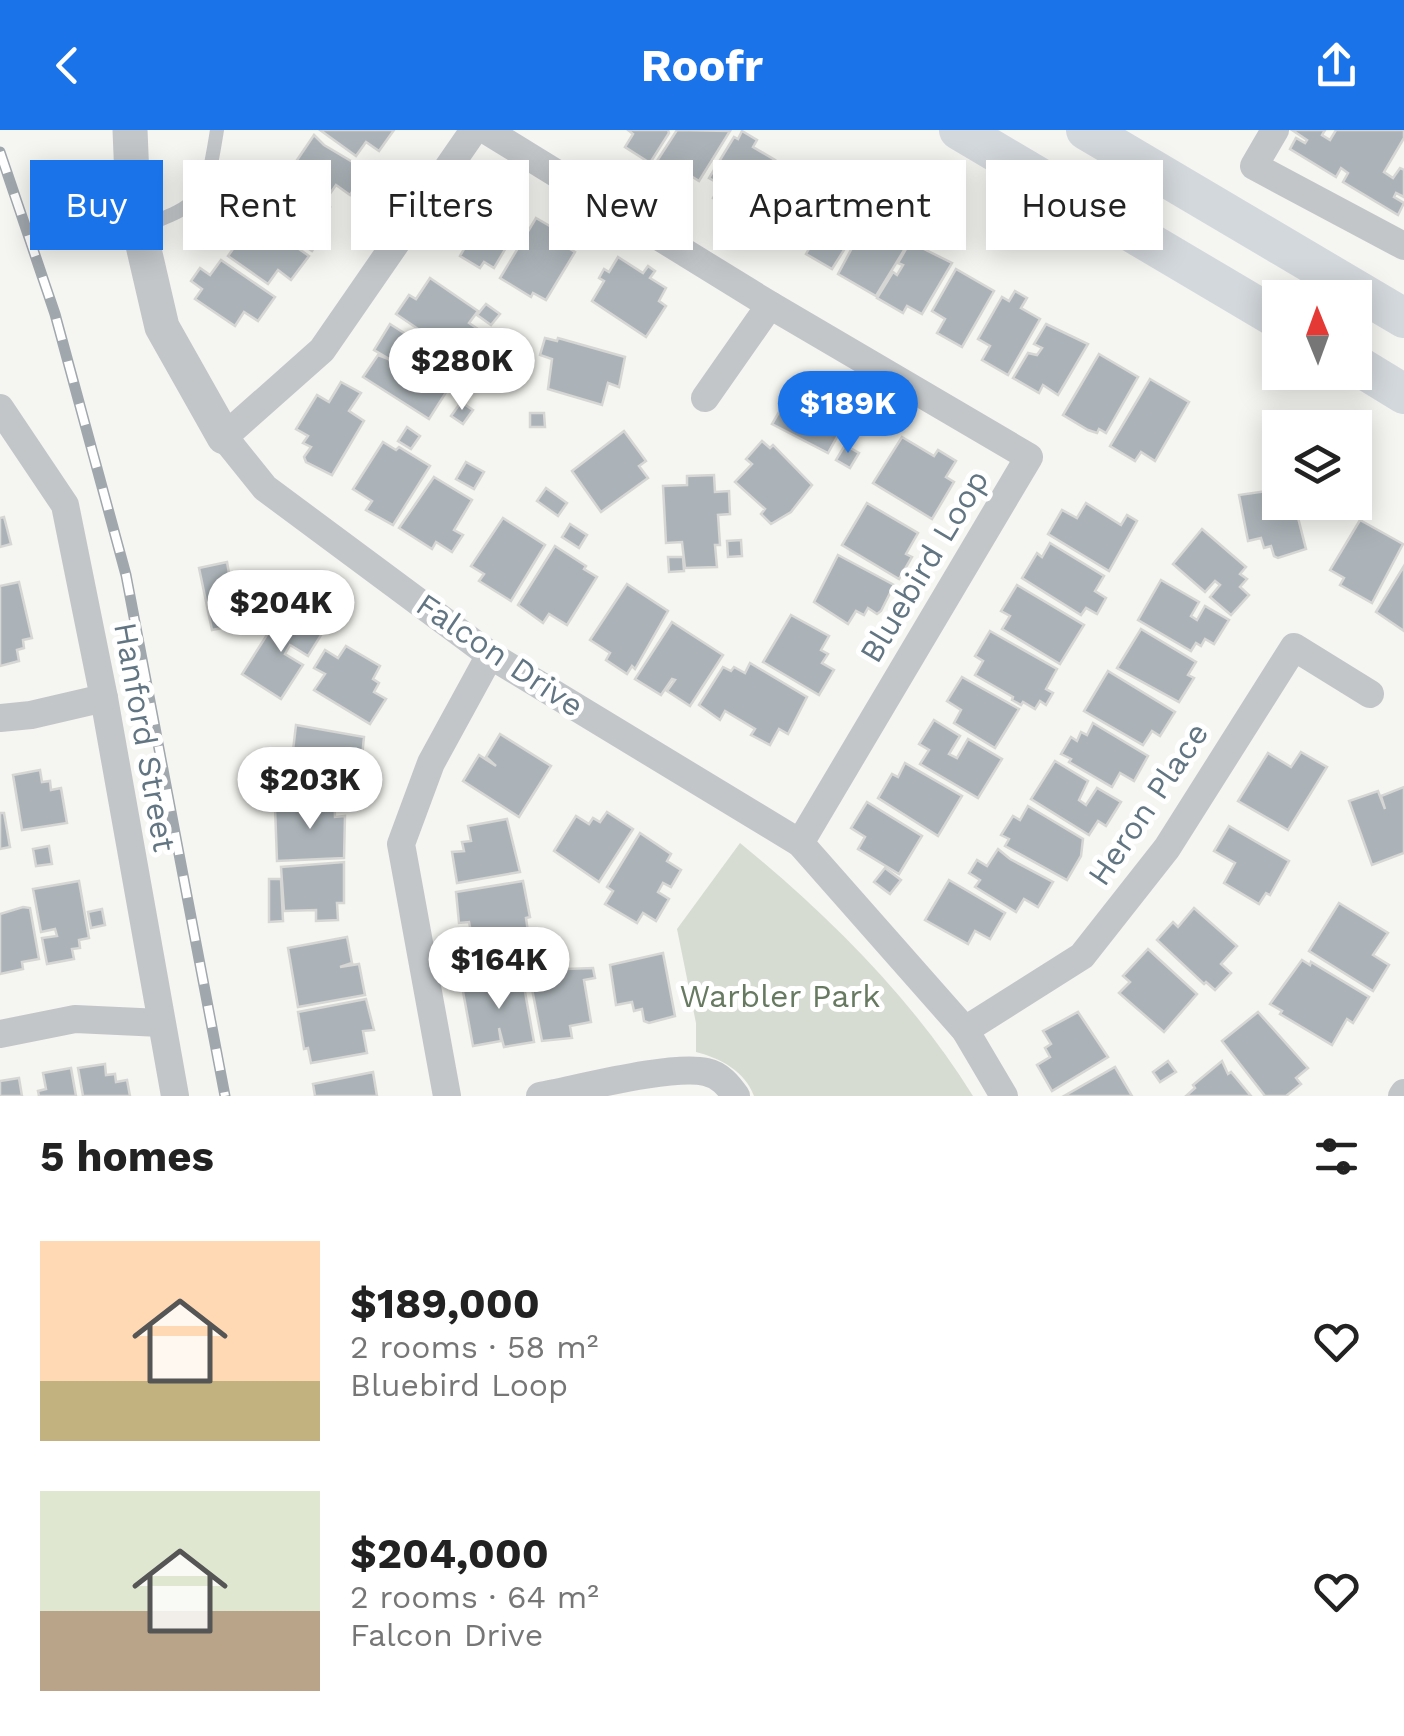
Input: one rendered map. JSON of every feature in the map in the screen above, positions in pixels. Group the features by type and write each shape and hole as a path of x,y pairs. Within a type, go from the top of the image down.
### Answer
{"main road":[{"path":"959,130 1262,309"},
{"path":"1086,130 1404,318"},
{"path":"1372,374 1404,394"}],"street":[{"name":"Falcon Drive","path":"130,130 132,160"},
{"path":"224,436 322,350 474,130"},
{"name":"Bluebird Loop","path":"486,130 770,305 1029,457 800,842"},
{"path":"1276,130 1254,166 1404,246"},
{"name":"Falcon Drive","path":"143,250 162,327 224,436 265,488 490,655 800,842 965,1030 1004,1096"},
{"path":"705,398 770,305"},
{"name":"Hanford Street","path":"0,408 66,506 175,1096"},
{"name":"Heron Place","path":"965,1030 1082,956 1167,848 1294,647 1370,694"},
{"path":"447,1096 401,844 431,762 490,655"},
{"path":"0,718 104,698"},
{"path":"0,1034 75,1019 161,1023"},
{"path":"540,1096 684,1070 709,1072 726,1082 736,1096"}],"lane":[{"path":"163,220 193,204 210,177 217,130"}],"green space":[{"name":"Warbler Park","path":"740,843 867,960 923,1025 973,1096 754,1096 745,1079 731,1067 696,1052 696,1023 677,929"}],"building":[{"path":"320,130 394,130 379,151 366,142 356,156"},
{"path":"628,130 669,133 652,160 625,147 633,134"},
{"path":"677,130 730,131 699,181 693,177 693,160 658,160"},
{"path":"1292,130 1325,130 1322,135 1330,140 1336,130 1404,130 1404,138 1384,172 1393,178 1400,168 1404,170 1404,197 1396,193 1394,197 1404,203 1398,215 1343,182 1348,173 1341,168 1336,177 1290,149 1296,138 1305,143 1307,140"},
{"path":"742,131 757,140 753,147 775,160 720,160 734,137 738,139"},
{"path":"314,135 351,161 350,195 336,185 331,192 331,160 297,160"},
{"path":"536,218 549,226 549,250 575,252 546,300 533,293 531,297 500,278 517,250 529,250 529,230"},
{"path":"232,250 300,250 309,256 291,280 278,270 268,284 228,256"},
{"path":"463,250 505,250 494,268 484,262 480,268 460,256"},
{"path":"808,250 844,250 832,269 806,254"},
{"path":"851,250 904,250 876,296 838,274"},
{"path":"905,250 926,250 952,263 922,314 907,306 903,313 877,298 893,272 897,275 903,265 898,263"},
{"path":"618,257 643,273 648,266 655,271 650,278 666,288 659,301 666,306 646,337 592,301 604,281 599,278 604,269 609,272"},
{"path":"221,260 275,297 258,321 244,312 235,326 195,299 202,289 191,281 200,268 210,275"},
{"path":"956,269 994,291 962,347 937,333 945,319 932,311"},
{"path":"430,278 478,311 469,323 487,335 468,363 396,314 409,295 416,299"},
{"path":"1015,291 1027,298 1021,308 1040,319 1008,375 982,360 990,346 978,339 1002,297 1009,301"},
{"path":"486,304 500,314 491,325 477,315"},
{"path":"390,324 459,372 429,419 363,377 378,355 391,360 374,350"},
{"path":"1046,324 1088,344 1058,395 1043,385 1039,393 1013,378 1028,353 1037,355 1042,348 1034,344"},
{"path":"545,338 558,338 625,357 619,387 608,383 602,405 548,389 552,359 540,355"},
{"path":"1099,354 1138,377 1106,433 1088,430 1063,415"},
{"path":"807,379 826,390 821,398 850,414 828,453 772,424 792,390 798,393"},
{"path":"1150,379 1189,402 1155,461 1141,452 1135,461 1110,446"},
{"path":"341,382 361,393 349,411 364,421 332,475 306,462 304,457 311,447 303,443 308,436 296,429 317,395 329,402"},
{"path":"461,402 473,410 463,424 451,416"},
{"path":"530,413 544,413 545,427 530,427"},
{"path":"407,427 420,436 411,449 398,441"},
{"path":"624,431 646,461 639,466 648,478 601,512 572,471"},
{"path":"902,437 934,456 938,450 956,461 946,477 954,482 932,519 873,483"},
{"path":"762,441 770,448 773,445 812,485 791,512 771,524 761,514 765,509 735,482 752,464 746,459"},
{"path":"383,442 430,466 393,525 366,510 372,501 353,489"},
{"path":"845,445 859,453 850,468 836,460"},
{"path":"466,462 484,472 474,489 456,479"},
{"path":"714,475 715,492 729,491 730,514 718,515 717,567 685,568 682,542 666,543 663,486 687,485 687,476"},
{"path":"434,477 472,500 454,530 463,535 452,552 436,542 432,549 399,528"},
{"path":"546,488 567,503 558,516 537,501"},
{"path":"1262,492 1262,520 1299,520 1306,549 1278,558 1271,546 1264,548 1261,538 1248,541 1239,495"},
{"path":"867,503 918,533 906,554 912,557 899,579 842,545"},
{"path":"1086,503 1121,525 1127,515 1137,521 1109,571 1048,534 1062,510 1077,518"},
{"path":"4,517 11,544 0,547 0,518"},
{"path":"503,518 545,545 511,601 479,581 484,574 471,566"},
{"path":"1360,520 1403,544 1372,603 1340,585 1344,578 1330,570"},
{"path":"570,524 587,535 579,548 562,537"},
{"path":"1202,529 1246,567 1240,574 1247,579 1240,587 1249,595 1231,615 1210,597 1220,585 1215,581 1205,592 1173,564"},
{"path":"741,540 742,556 728,557 727,541"},
{"path":"1050,543 1104,576 1095,591 1106,598 1097,614 1086,608 1081,615 1022,578 1037,553 1042,557"},
{"path":"555,546 597,577 567,625 549,614 543,623 518,605"},
{"path":"838,555 894,585 877,614 868,608 864,615 856,611 848,624 814,602"},
{"path":"668,557 683,557 684,571 669,572"},
{"path":"227,562 230,579 247,576 257,621 212,630 199,568"},
{"path":"1404,566 1404,631 1376,612"},
{"path":"1161,580 1199,602 1191,616 1197,620 1205,606 1229,620 1214,644 1205,639 1191,651 1138,620"},
{"path":"19,582 32,638 23,640 24,648 17,650 19,661 0,666 0,586"},
{"path":"627,584 668,611 635,669 632,666 627,674 606,660 610,653 590,640"},
{"path":"1017,585 1084,625 1060,664 1002,629 1010,616 1001,611"},
{"path":"791,615 829,636 821,650 828,654 822,663 834,670 819,695 763,662"},
{"path":"279,616 293,625 299,617 323,632 308,656 290,645 285,654 303,665 281,699 242,674"},
{"path":"672,622 723,655 690,706 667,691 675,680 661,695 635,679"},
{"path":"1141,629 1196,662 1188,675 1194,678 1179,702 1117,668"},
{"path":"990,631 1057,669 1046,689 1053,693 1046,705 1040,701 1035,709 1023,702 1021,705 975,675 983,661 975,656"},
{"path":"346,646 380,666 373,679 379,683 374,692 386,699 370,724 314,690 325,674 314,668 325,650 338,658"},
{"path":"750,663 807,697 788,734 779,729 770,745 751,735 755,729 725,711 720,720 699,705 723,667 745,673"},
{"path":"1108,671 1175,712 1160,736 1152,731 1143,745 1084,711"},
{"path":"962,677 1019,709 995,748 954,723 961,710 947,701"},
{"path":"934,720 960,736 949,754 957,758 968,739 1002,759 978,798 920,764 929,750 919,744"},
{"path":"1093,723 1148,756 1134,781 1120,773 1112,787 1061,754 1071,737 1077,741 1081,732 1087,735"},
{"path":"296,725 364,737 361,767 349,765 345,786 290,776"},
{"path":"500,734 551,766 519,817 463,781 479,755 496,766 486,757"},
{"path":"1301,752 1327,767 1288,830 1238,801 1268,753 1291,767"},
{"path":"1055,761 1088,781 1079,800 1086,805 1097,788 1121,802 1106,826 1098,821 1089,835 1031,799"},
{"path":"905,763 962,796 938,836 878,798 892,774 898,777"},
{"path":"40,770 42,782 50,781 51,790 61,788 67,823 22,830 13,775"},
{"path":"1404,787 1404,853 1372,865 1349,801 1378,791 1385,809 1381,796"},
{"path":"334,797 335,817 345,816 344,858 277,861 275,807 313,805 312,798"},
{"path":"867,802 922,836 899,874 858,849 865,837 851,828"},
{"path":"1028,806 1083,839 1081,856 1067,880 1005,846 1009,839 1001,835 1013,816 1020,820"},
{"path":"607,812 633,829 599,882 554,851 576,816 589,824 593,818 600,822"},
{"path":"0,813 4,813 10,847 0,849"},
{"path":"507,819 520,872 457,883 452,852 464,851 462,842 471,841 468,826"},
{"path":"1229,826 1289,861 1270,895 1266,893 1259,904 1224,883 1235,863 1214,851"},
{"path":"640,833 671,854 667,861 681,870 671,887 663,883 658,892 669,899 656,921 643,913 637,923 605,904 613,891 607,887"},
{"path":"49,846 52,864 36,866 33,849"},
{"path":"998,849 1053,882 1038,907 1024,899 1016,912 975,887 980,880 969,873 977,860 987,866"},
{"path":"344,862 344,903 337,903 338,920 316,921 316,910 284,911 281,867"},
{"path":"885,868 901,880 890,894 874,882"},
{"path":"269,879 281,879 283,921 269,922"},
{"path":"949,880 1005,913 990,939 975,931 968,944 925,920"},
{"path":"79,881 89,938 79,940 80,948 72,949 74,959 47,964 42,938 57,936 55,929 41,932 33,889"},
{"path":"523,881 530,917 526,918 528,932 473,942 469,922 459,923 456,892"},
{"path":"1339,903 1388,933 1373,955 1389,965 1373,991 1309,951"},
{"path":"30,908 39,959 22,962 23,969 0,974 0,914"},
{"path":"1194,908 1237,946 1221,964 1231,973 1215,990 1157,940 1173,922 1178,927"},
{"path":"102,909 105,925 91,928 88,912"},
{"path":"347,937 352,963 340,967 359,964 365,995 298,1007 288,948"},
{"path":"1148,949 1197,994 1164,1032 1119,993 1130,982 1123,976"},
{"path":"663,953 675,1016 649,1023 644,1021 642,1009 634,1011 632,1002 616,1005 610,965"},
{"path":"1302,960 1369,997 1353,1023 1347,1019 1332,1045 1270,1004"},
{"path":"566,966 593,968 595,978 584,980 591,1022 570,1026 572,1038 542,1041 529,973"},
{"path":"522,975 534,1042 504,1047 499,1028 501,1041 473,1046 462,986"},
{"path":"366,999 374,1030 363,1031 367,1053 311,1063 308,1048 304,1049 298,1012"},
{"path":"1078,1012 1108,1057 1052,1091 1037,1065 1050,1057 1045,1048 1051,1044 1043,1031"},
{"path":"1258,1012 1308,1068 1296,1078 1301,1084 1286,1096 1265,1096 1222,1041"},
{"path":"1168,1061 1176,1072 1160,1082 1153,1072"},
{"path":"1222,1061 1228,1074 1231,1072 1251,1096 1186,1096 1195,1088 1193,1085"},
{"path":"105,1064 106,1075 115,1074 116,1082 127,1080 130,1096 83,1096 78,1068"},
{"path":"1115,1067 1132,1096 1064,1096"},
{"path":"71,1068 76,1096 39,1096 38,1091 46,1089 43,1073"},
{"path":"373,1072 377,1096 315,1096 313,1084"},
{"path":"19,1078 22,1096 0,1096 0,1081"}],"railway":[{"path":"0,152 55,314 126,575 225,1096"}]}
